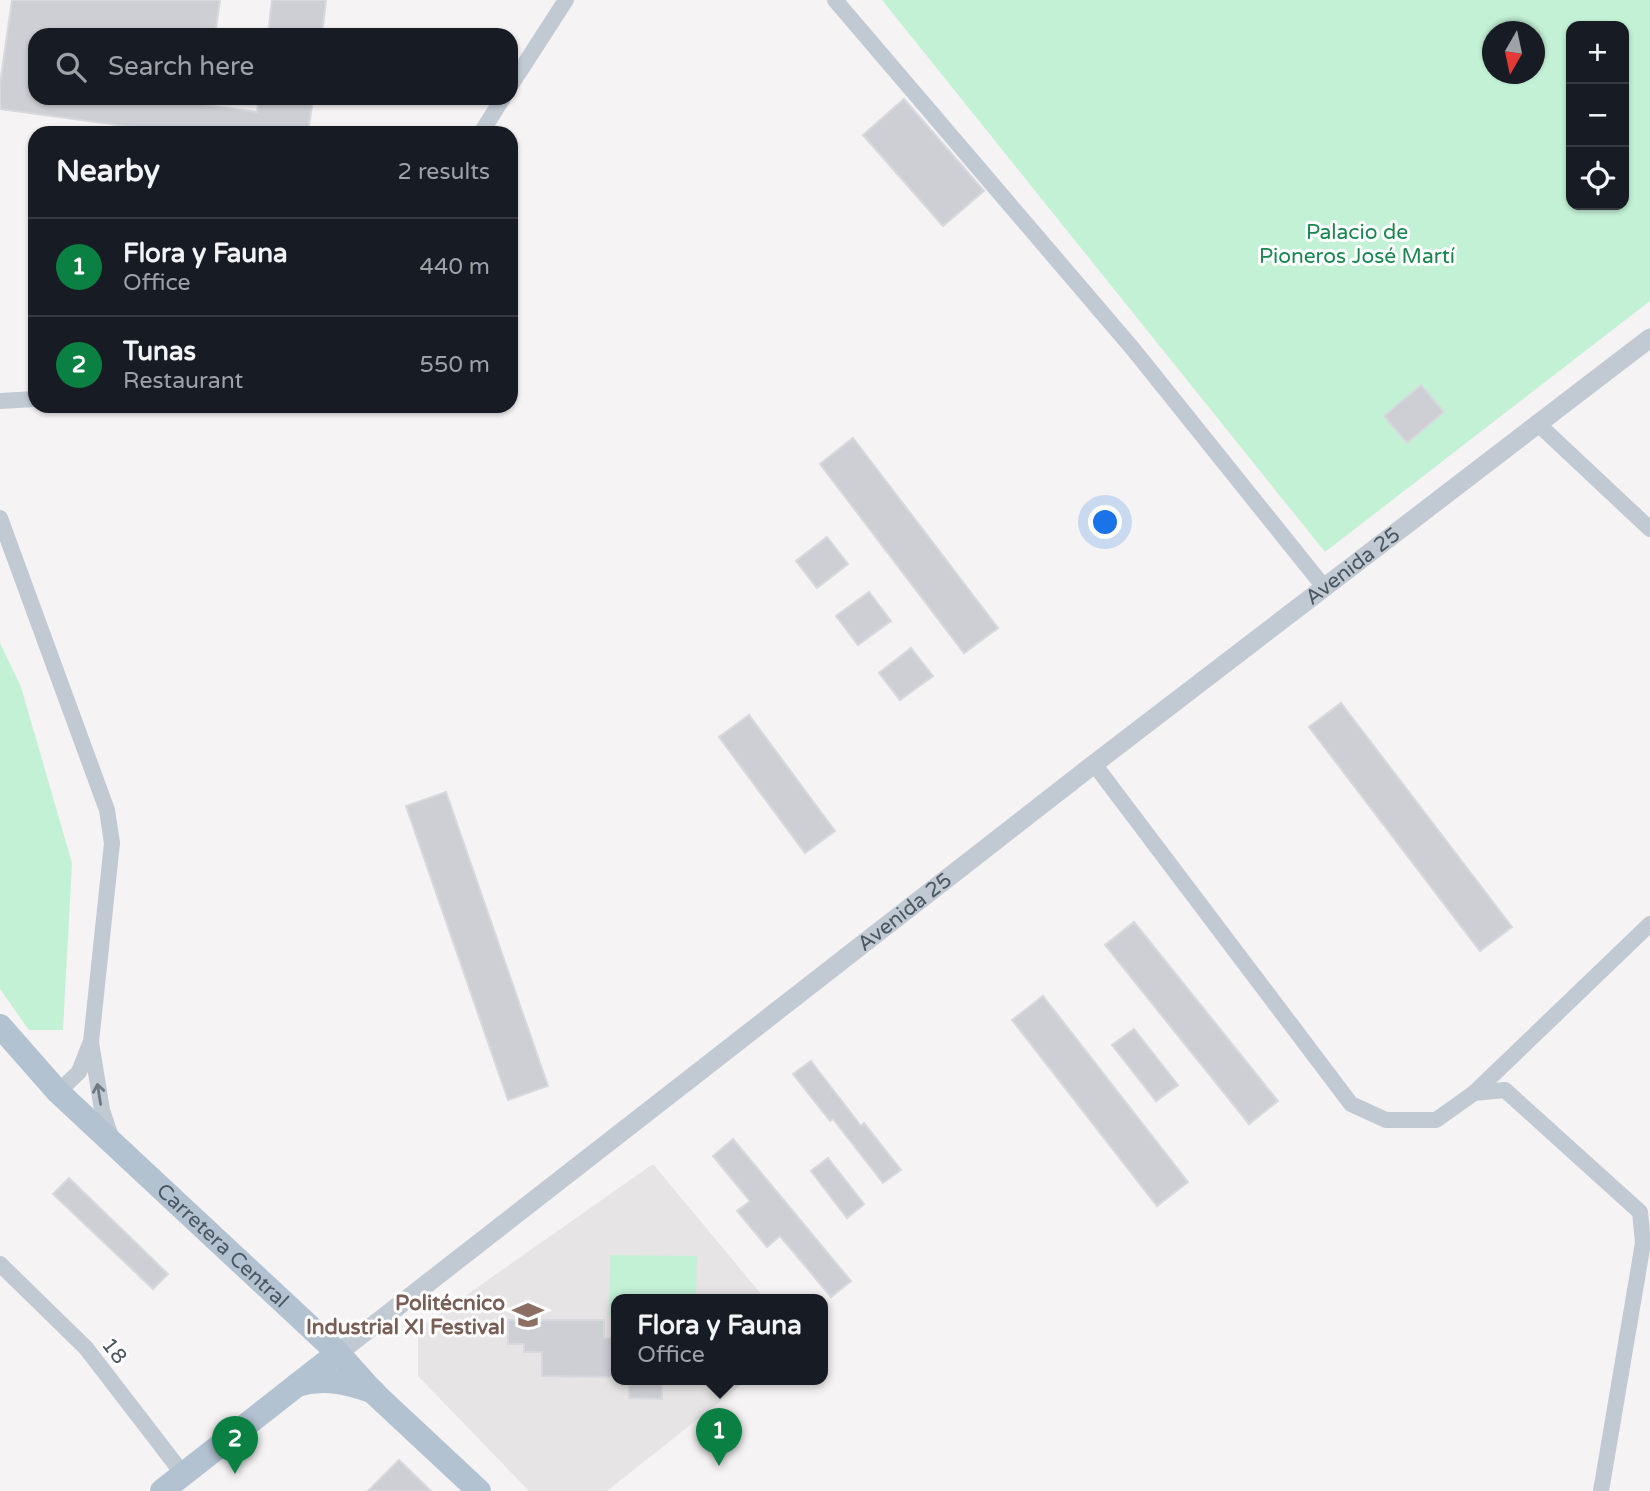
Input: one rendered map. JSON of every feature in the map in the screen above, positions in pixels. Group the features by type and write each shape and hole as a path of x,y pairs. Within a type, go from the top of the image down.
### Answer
{"main road":[{"name":"Carretera Central","path":"0,1026 58,1092 338,1353 374,1393 479,1491"},
{"name":"Avenida 25","path":"162,1491 338,1353"},
{"path":"297,1385 313,1381 348,1382 374,1393"}],"street":[{"path":"835,0 1133,349 1324,587"},
{"path":"518,73 559,1"},
{"path":"485,126 499,105"},
{"name":"Avenida 25","path":"338,1353 1094,764 1650,338"},
{"path":"0,401 28,399"},
{"path":"1537,423 1650,529"},
{"path":"0,518 107,810 112,843 91,1042 102,1110 114,1144"},
{"path":"1094,764 1351,1104 1386,1120 1436,1120 1474,1093 1650,924"},
{"path":"58,1092 79,1072 91,1042"},
{"path":"1474,1093 1505,1090 1640,1212 1643,1243 1601,1491"},
{"name":"18","path":"0,1264 86,1348 183,1474"}],"shaded area":[{"name":"Politécnico Industrial XI Festival","path":"653,1164 761,1294 611,1294 611,1385 741,1385 607,1491 529,1491 418,1376 418,1329"}],"green space":[{"name":"Palacio de Pioneros José Martí","path":"882,0 1650,0 1650,301 1325,552"},
{"path":"0,643 21,687 72,863 63,1030 29,1030 0,989"},
{"path":"610,1255 697,1256 696,1294 611,1294 609,1317"}],"building":[{"path":"12,0 220,0 216,28 28,28 28,105 205,105 257,112 258,105 312,105 309,126 125,126 0,109 0,84"},
{"path":"272,0 326,0 323,28 269,28"},
{"path":"904,99 984,191 943,226 863,135"},
{"path":"1421,385 1444,412 1407,443 1384,416"},
{"path":"853,438 998,628 964,653 820,464"},
{"path":"827,537 848,564 817,588 796,561"},
{"path":"869,592 891,621 858,645 836,616"},
{"path":"911,648 933,676 900,700 879,673"},
{"path":"1341,703 1512,927 1480,951 1309,727"},
{"path":"749,715 835,831 805,853 719,737"},
{"path":"446,792 548,1086 508,1100 406,806"},
{"path":"1134,922 1278,1101 1249,1124 1105,945"},
{"path":"1043,996 1188,1182 1157,1206 1012,1020"},
{"path":"1134,1029 1178,1085 1156,1101 1112,1045"},
{"path":"811,1061 861,1126 864,1123 901,1170 883,1183 833,1119 830,1121 793,1074"},
{"path":"733,1139 851,1281 831,1297 780,1236 767,1247 737,1211 750,1201 713,1156"},
{"path":"828,1158 864,1204 847,1218 811,1171"},
{"path":"69,1178 168,1274 153,1289 53,1194"},
{"path":"508,1320 604,1320 604,1338 611,1338 611,1377 542,1376 542,1352 524,1352 524,1344 508,1344"},
{"path":"629,1385 662,1385 662,1399 629,1398"},
{"path":"399,1460 431,1491 368,1491"}],"place":[{"name":"Politécnico Industrial XI Festival","path":"528,1315"},
{"name":"Flora y Fauna","path":"719,1466"},
{"name":"Tunas","path":"235,1474"}]}
